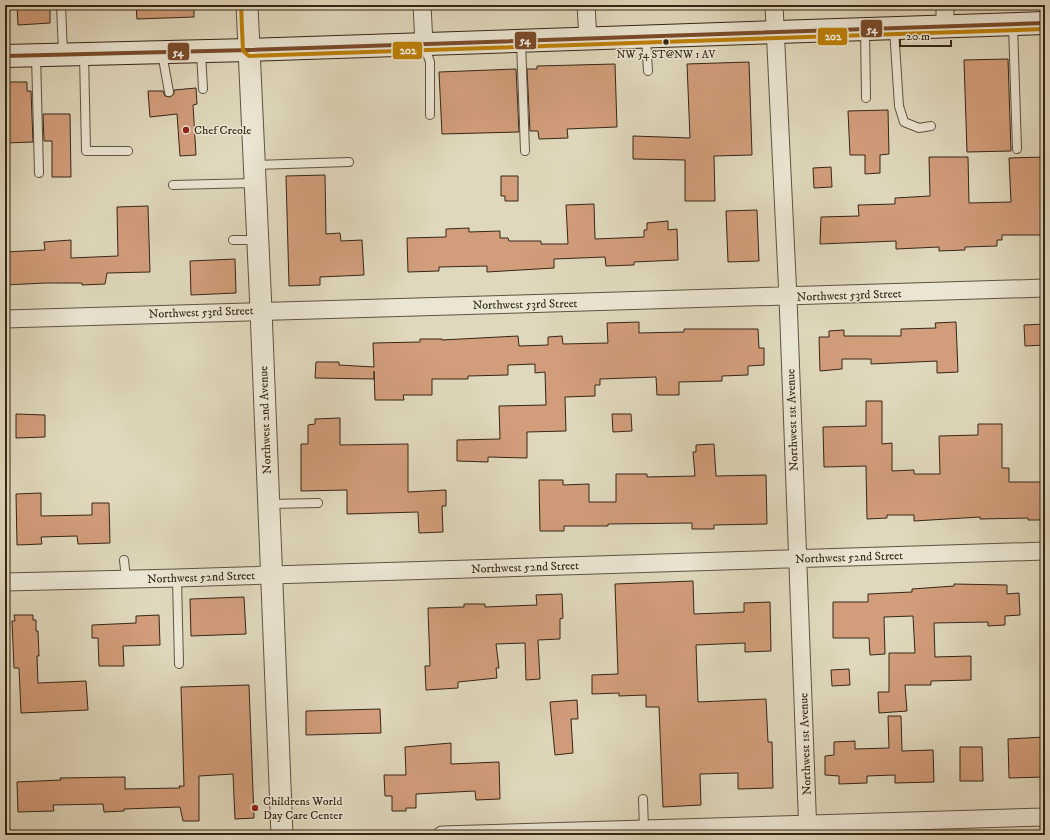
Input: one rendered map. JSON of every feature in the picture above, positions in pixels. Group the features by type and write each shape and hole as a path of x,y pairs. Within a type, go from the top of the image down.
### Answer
{"main road":[{"path":"5,56 36,54 249,50 1045,23"}],"street":[{"name":"Northwest 2nd Avenue","path":"247,5 282,835"},
{"path":"422,5 424,44"},
{"path":"586,5 588,38"},
{"name":"Northwest 1st Avenue","path":"774,5 788,298 808,830"},
{"path":"945,5 946,26"},
{"name":"Northwest 53rd Street","path":"5,319 261,310 788,298 1045,288"},
{"name":"Northwest 52nd Street","path":"5,582 1045,551"},
{"path":"442,835 644,830 808,830 1045,817"}],"lane":[{"path":"61,5 73,54 86,152 128,151"},
{"path":"1013,24 1017,149"},
{"path":"894,28 899,106 904,122 919,128 931,126"},
{"path":"865,29 866,98"},
{"path":"646,36 648,71"},
{"path":"521,41 525,151"},
{"path":"424,44 430,62 430,115"},
{"path":"201,51 203,89"},
{"path":"162,52 169,92"},
{"path":"36,54 39,173"},
{"path":"173,185 349,162"},
{"path":"233,240 258,240"},
{"path":"268,504 318,504"},
{"path":"124,560 126,579"},
{"path":"177,578 179,664"},
{"path":"643,799 644,830"}],"building":[{"path":"17,5 50,5 50,23 18,25"},
{"path":"136,5 194,5 194,17 137,19"},
{"path":"1008,59 1011,151 967,152 964,60"},
{"path":"749,62 752,155 714,156 715,201 685,201 685,160 633,159 633,136 690,138 687,64"},
{"path":"615,64 617,127 567,129 568,138 539,139 538,131 530,131 527,69 537,69 537,66"},
{"path":"516,69 519,132 442,134 439,72"},
{"path":"5,82 27,82 27,91 31,91 33,142 5,143"},
{"name":"Chef Creole","path":"196,88 197,104 193,105 196,155 180,156 177,114 150,117 148,91 163,91 165,96 170,97 174,94 174,90"},
{"path":"888,110 889,154 880,155 880,173 865,174 865,155 850,155 848,111"},
{"path":"43,114 70,114 71,177 52,177 52,141 44,141"},
{"path":"929,157 968,157 969,203 1011,202 1009,158 1044,157 1045,235 1002,235 1002,240 997,240 997,246 965,247 965,250 939,251 939,247 896,249 896,241 820,244 821,217 859,216 858,205 895,204 895,198 930,196"},
{"path":"831,167 832,187 814,188 813,168"},
{"path":"325,175 326,234 340,233 341,241 362,240 364,275 320,277 320,285 289,286 286,176"},
{"path":"501,176 518,176 518,201 505,201 505,196 501,196"},
{"path":"594,204 595,239 644,237 644,230 647,230 647,223 668,221 668,230 677,229 678,260 634,262 634,265 606,266 605,257 554,259 554,268 487,272 487,266 439,267 439,271 408,272 407,238 446,237 446,229 469,228 469,232 500,231 500,238 508,238 509,241 541,241 541,244 568,244 566,205"},
{"path":"148,206 150,272 107,273 105,284 82,285 82,283 46,283 5,285 5,252 45,250 44,242 71,240 71,258 118,256 117,207"},
{"path":"757,210 759,261 728,262 726,211"},
{"path":"235,259 236,293 191,295 190,261"},
{"path":"639,322 639,333 684,332 684,329 758,329 759,348 764,348 764,365 748,366 748,375 722,376 722,381 679,382 679,395 657,395 656,377 600,379 600,385 595,385 595,396 565,397 566,431 527,432 527,458 488,457 488,462 457,461 457,440 500,439 499,406 546,405 545,372 535,373 535,364 508,365 508,375 468,376 468,379 432,379 432,395 403,395 404,400 375,400 374,371 374,379 315,378 316,362 339,362 339,365 374,367 373,343 420,342 420,339 442,340 518,336 519,346 548,345 548,337 562,336 563,344 608,343 607,323"},
{"path":"956,322 958,372 937,373 937,361 871,364 871,359 842,359 842,369 820,371 819,337 829,337 829,331 844,330 844,336 901,336 901,329 936,328 935,323"},
{"path":"1045,324 1045,345 1025,346 1024,325"},
{"path":"866,401 882,401 882,444 892,443 892,471 914,470 914,474 940,474 939,436 978,435 978,424 1002,424 1002,468 1009,468 1009,482 1045,482 1045,520 1028,520 1028,518 980,519 980,517 914,521 914,515 887,515 887,518 867,519 866,466 824,467 823,427 866,426"},
{"path":"16,414 45,415 45,437 16,438"},
{"path":"612,414 631,414 632,431 613,432"},
{"path":"340,418 340,445 408,444 408,492 446,490 446,506 442,506 443,532 419,533 418,512 347,514 347,490 301,491 301,444 308,444 308,425 315,424 315,419"},
{"path":"714,444 716,476 766,475 767,524 714,525 714,529 692,529 692,523 608,524 608,526 564,526 564,531 540,531 539,480 563,480 563,485 589,484 589,502 616,502 616,474 647,474 647,477 695,476 693,452 696,452 696,445"},
{"path":"41,493 41,516 92,515 92,503 109,503 110,543 78,544 77,536 41,537 42,544 17,545 16,494"},
{"path":"693,581 694,614 744,612 744,603 770,602 771,651 745,652 745,643 696,645 698,702 766,699 768,742 772,742 773,788 738,789 738,773 700,774 701,805 663,807 659,707 646,707 646,695 619,696 619,693 592,694 592,675 618,674 615,584"},
{"path":"954,584 1007,585 1007,594 1019,593 1020,615 1005,616 1005,625 988,626 988,622 934,623 935,657 971,656 971,680 931,681 931,685 905,685 907,711 879,713 878,692 889,692 889,653 915,653 913,616 884,617 885,654 870,655 869,638 833,638 833,602 868,602 868,594 912,592 912,589 954,586"},
{"path":"562,594 563,618 560,619 560,639 538,640 540,679 526,680 525,643 496,644 499,668 496,668 497,678 458,682 458,688 426,690 425,666 430,666 428,608 464,607 464,604 485,604 485,607 537,605 536,595"},
{"path":"244,597 246,634 191,636 190,599"},
{"path":"14,615 33,615 33,620 36,620 39,656 37,656 38,683 86,681 88,710 21,713 19,668 14,668 12,621 15,621"},
{"path":"159,615 160,645 123,646 124,666 99,666 98,638 92,638 92,625 136,623 136,616"},
{"path":"849,669 850,685 832,686 831,670"},
{"path":"249,685 254,818 235,819 233,774 199,776 199,821 183,821 180,807 124,809 124,811 104,812 103,804 53,805 54,811 18,812 17,782 61,780 60,778 125,777 125,789 180,788 179,786 184,786 181,687"},
{"path":"577,700 578,719 571,719 573,753 555,755 550,702"},
{"path":"380,709 381,733 306,735 306,711"},
{"path":"888,716 901,716 902,751 933,750 934,782 895,783 895,775 867,776 867,783 839,784 839,776 825,775 825,756 834,755 834,742 855,741 855,749 889,748"},
{"path":"1045,737 1045,777 1009,778 1008,739"},
{"path":"451,743 451,764 499,762 500,799 476,800 475,791 416,794 416,808 406,808 406,811 392,811 392,796 385,796 384,775 406,775 405,747"},
{"path":"960,747 982,747 983,781 960,781"}],"transit line":[{"name":"202","path":"241,5 243,51 249,56 1045,29"},
{"name":"54","path":"5,56 249,50 1045,23"}],"place":[{"name":"NW 54 ST@NW 1 AV","path":"666,42"},
{"name":"Chef Creole","path":"186,130"},
{"name":"Childrens World Day Care Center","path":"255,808"}]}
